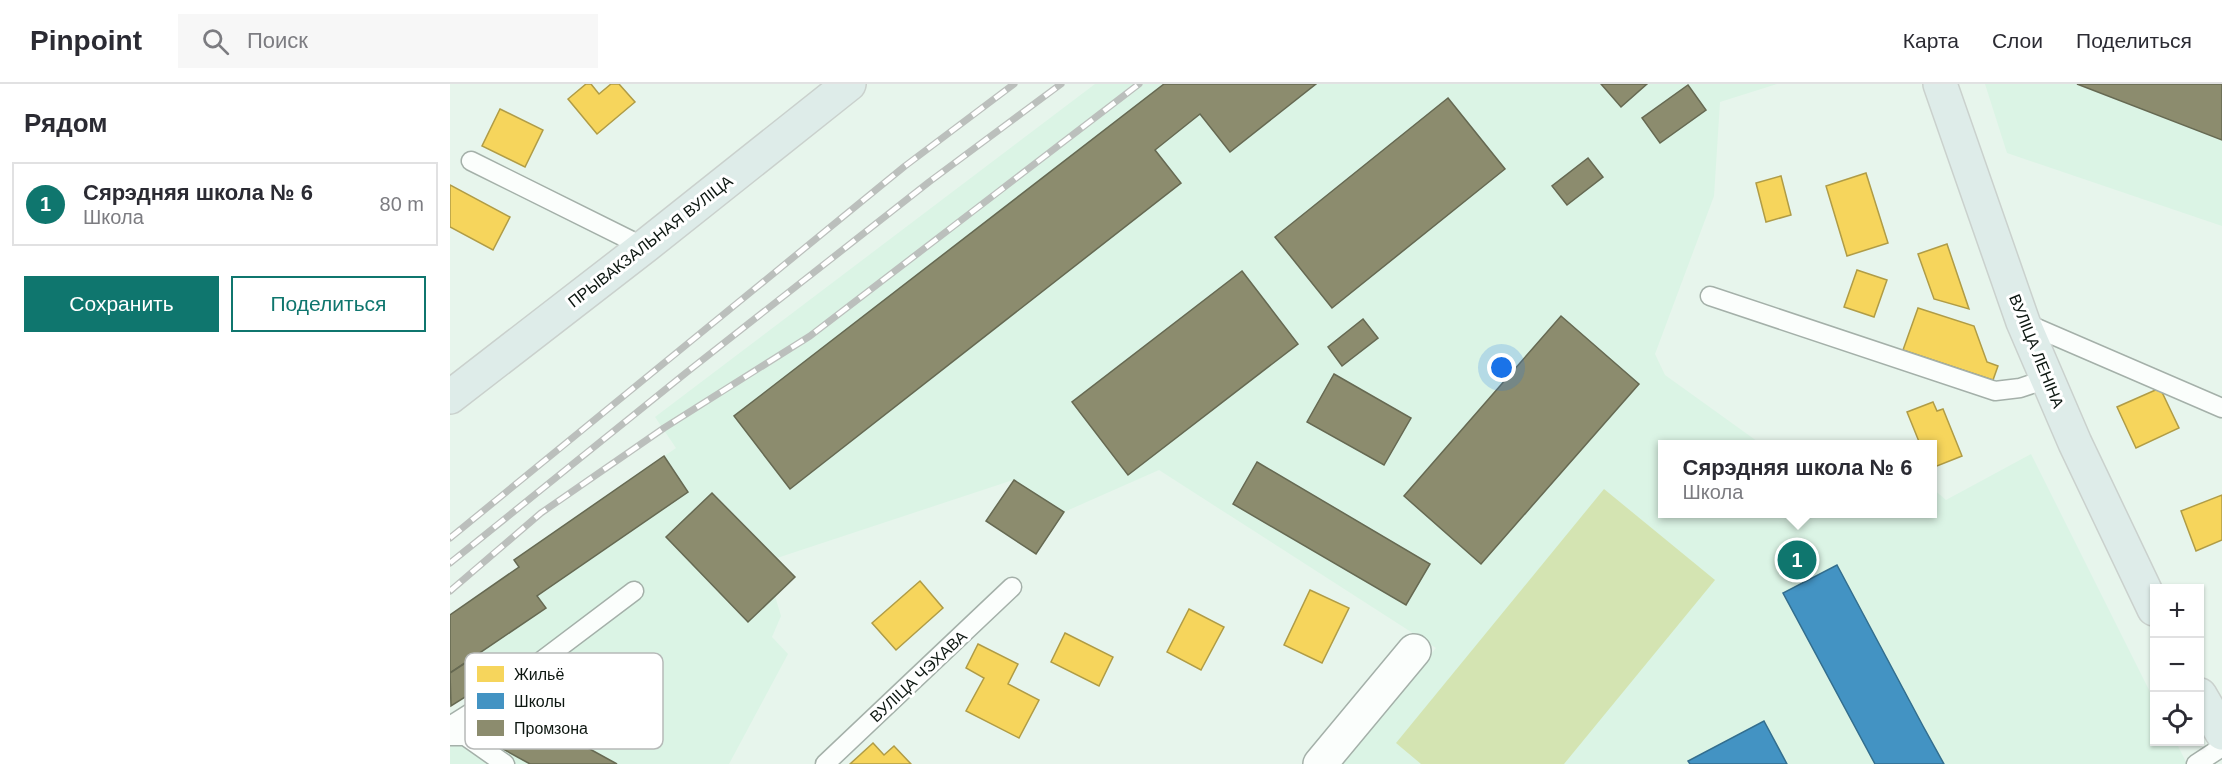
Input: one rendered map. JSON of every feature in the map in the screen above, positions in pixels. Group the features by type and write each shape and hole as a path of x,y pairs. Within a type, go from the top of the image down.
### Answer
{"main road":[{"name":"ПРЫВАКЗАЛЬНАЯ ВУЛІЦА","path":"450,397 849,84"},
{"name":"ВУЛІЦА ЛЕНІНА","path":"1940,84 2023,322 2127,555 2150,601"},
{"path":"2204,703 2222,733"}],"street":[{"path":"1320,764 1414,651"}],"lane":[{"path":"471,161 644,247"},
{"path":"1710,296 1995,391 2020,388 2047,379"},
{"path":"2023,322 2222,408"},
{"name":"ВУЛІЦА ЧЭХАВА","path":"825,764 1012,587"},
{"path":"552,653 634,591"},
{"path":"450,726 465,716"},
{"path":"2196,764 2222,747"},
{"path":"484,749 505,764"}],"shaded area":[{"path":"1095,84 1777,84 1720,102 1714,196 1655,354 1665,375 1755,440 1658,440 1658,518 1937,518 1937,492 1946,500 2031,454 2150,692 2150,746 2178,746 2187,764 1338,764 1436,648 1159,470 1064,512 1013,480 777,558 795,577 775,596 781,616 772,637 788,654 729,764 450,764 450,747 465,736 465,749 663,749 663,653 465,653 465,697 450,705 450,615 519,567 514,560 676,448 655,417"},
{"path":"1985,84 2222,84 2222,226 2007,153"}],"green space":[{"path":"1604,489 1715,580 1564,764 1421,764 1396,743"}],"building: Жильё":[{"path":"586,84 591,84 599,94 611,84 619,84 635,102 597,134 568,99"},
{"path":"500,109 543,130 525,167 482,146"},
{"path":"1866,173 1888,243 1847,256 1826,186"},
{"path":"1781,176 1791,215 1766,222 1756,183"},
{"path":"450,185 510,217 493,250 450,227"},
{"path":"1947,244 1969,309 1934,299 1918,254"},
{"path":"1857,270 1887,280 1874,317 1844,307"},
{"path":"1918,308 1974,326 1987,362 1998,366 1993,380 1903,350"},
{"path":"2160,388 2179,428 2136,448 2117,407"},
{"path":"1933,402 1937,411 1943,409 1962,456 1937,466 1937,440 1918,440 1907,412"},
{"path":"2222,495 2222,540 2196,551 2181,511"},
{"path":"920,581 943,608 896,650 872,623"},
{"path":"1310,590 1349,608 1322,663 1284,645"},
{"path":"1189,609 1224,627 1201,670 1167,652"},
{"path":"1065,633 1113,657 1099,686 1051,662"},
{"path":"978,644 1018,664 1008,684 1039,700 1019,738 966,711 984,678 966,668"},
{"path":"873,743 884,755 894,746 911,764 850,764"}],"building: Школы":[{"path":"1837,565 1944,764 1875,764 1783,593"},
{"path":"1764,721 1787,764 1690,764 1688,761"}],"building: Промзона":[{"path":"1164,84 1316,84 1230,152 1200,114 1155,150 1181,183 790,489 734,416"},
{"path":"1601,84 1647,84 1621,107"},
{"path":"2077,84 2222,84 2222,140"},
{"path":"1688,85 1706,110 1660,143 1642,118"},
{"path":"1448,98 1505,169 1332,308 1275,237"},
{"path":"1588,158 1603,177 1567,205 1552,186"},
{"path":"1242,271 1298,344 1128,475 1072,402"},
{"path":"1561,316 1639,384 1481,564 1404,496"},
{"path":"1363,319 1378,338 1342,366 1328,347"},
{"path":"1334,374 1411,418 1384,465 1307,422"},
{"path":"664,456 688,492 537,596 546,608 480,653 465,653 465,663 450,673 450,615 519,567 514,560"},
{"path":"1257,462 1430,564 1406,605 1233,504"},
{"path":"1014,480 1064,512 1036,554 986,521"},
{"path":"712,493 795,577 748,622 666,537"},
{"path":"465,663 465,697 451,706 450,673"},
{"path":"503,749 590,749 617,764 530,764"}],"railway":[{"path":"450,538 905,166 1014,84"},
{"path":"450,563 687,372 929,182 1061,84"},
{"path":"450,591 541,513 664,428 810,336 1139,84"}],"place":[{"name":"Сярэдняя школа № 6","path":"1797,560"}]}
